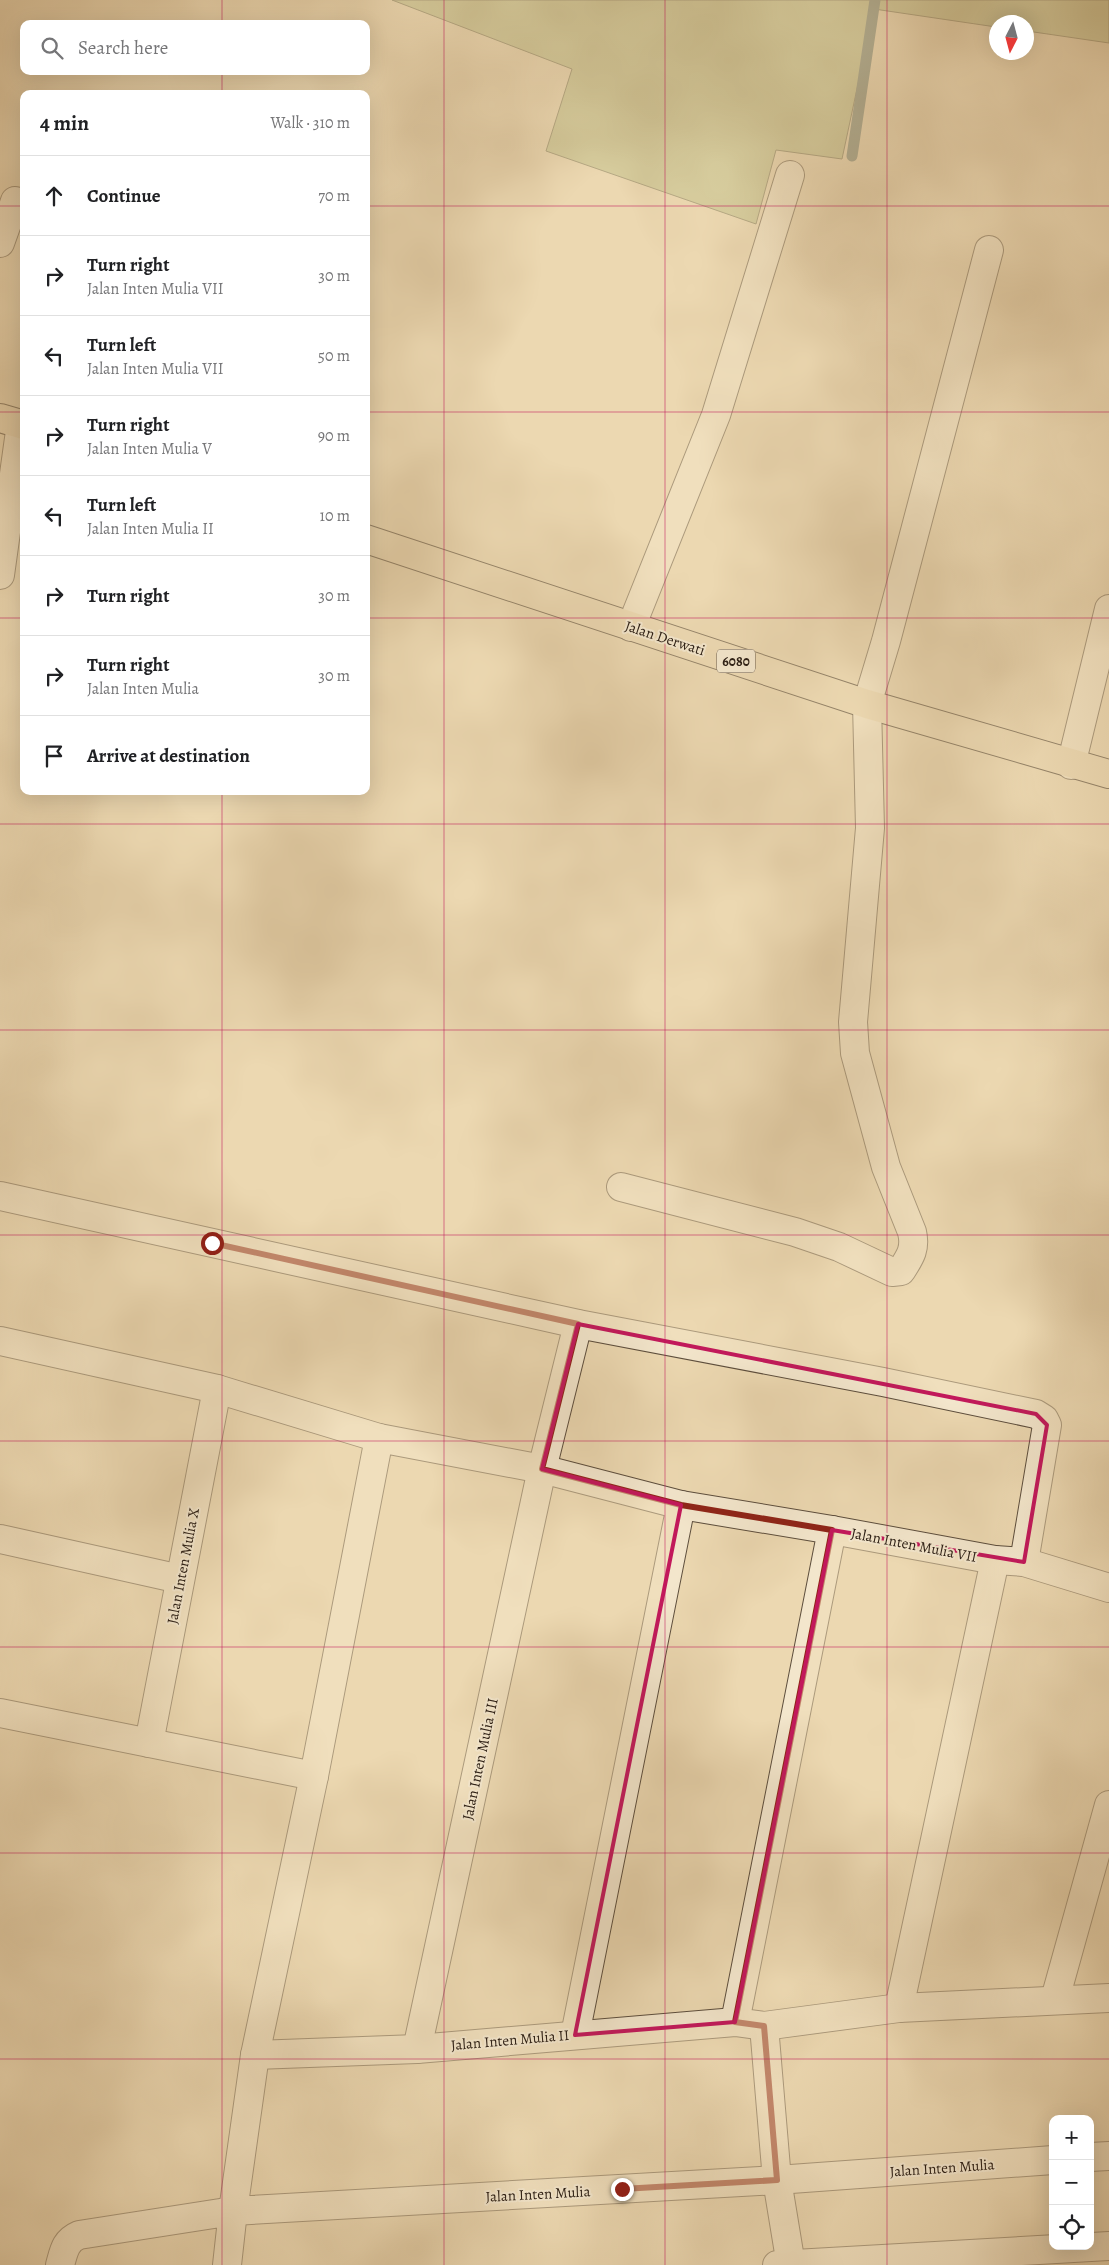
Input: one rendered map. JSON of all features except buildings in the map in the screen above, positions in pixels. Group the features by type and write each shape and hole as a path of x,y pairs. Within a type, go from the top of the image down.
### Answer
{"main road":[{"name":"Jalan Derwati","path":"370,540 867,704 1109,774"}],"street":[{"path":"631,627 716,415 790,175"},
{"path":"0,243 15,201"},
{"path":"621,1187 795,1232 840,1247 892,1272 901,1271 914,1252 912,1232 886,1167 856,1053 854,1038 853,1022 870,828 867,704 886,642 989,250"},
{"path":"0,575 15,422"},
{"path":"1071,764 1109,609"},
{"path":"0,1196 578,1324 883,1382 1036,1414 1044,1419 1047,1425 1024,1562"},
{"path":"542,1469 578,1324"},
{"name":"Jalan Inten Mulia VII","path":"0,1341 217,1389 378,1438 542,1469 681,1505 995,1560 1024,1562 1109,1588"},
{"name":"Jalan Inten Mulia X","path":"149,1743 217,1389"},
{"path":"227,2265 255,2055 314,1776 378,1438"},
{"name":"Jalan Inten Mulia III","path":"417,2049 542,1469"},
{"path":"575,2035 681,1505"},
{"path":"735,2022 832,1530"},
{"path":"0,1538 180,1579"},
{"path":"899,2008 995,1560"},
{"path":"0,1713 314,1776"},
{"path":"1055,1999 1109,1805"},
{"name":"Jalan Inten Mulia II","path":"255,2055 417,2049 735,2022 764,2026 899,2008 1055,1999 1109,1998"},
{"path":"764,2026 786,2265 1109,2246"},
{"path":"1094,2157 1109,2156"},
{"name":"Jalan Inten Mulia","path":"60,2265 66,2246 72,2238 79,2235 233,2211 777,2180 1049,2160"}],"highlighted area":[{"path":"578,1324 1036,1414 1047,1425 1024,1562 832,1530 735,2022 575,2035 681,1505 542,1469"}],"green space":[{"path":"392,0 1109,0 1109,43 1034,32 1034,15 989,15 989,26 874,9 842,159 776,150 756,224 546,151 572,69"}],"waterway":[{"path":"852,156 875,0"}],"route":[{"path":"212,1243 578,1324 542,1469 681,1505 832,1530 735,2022 764,2026 777,2180 622,2189"}]}
